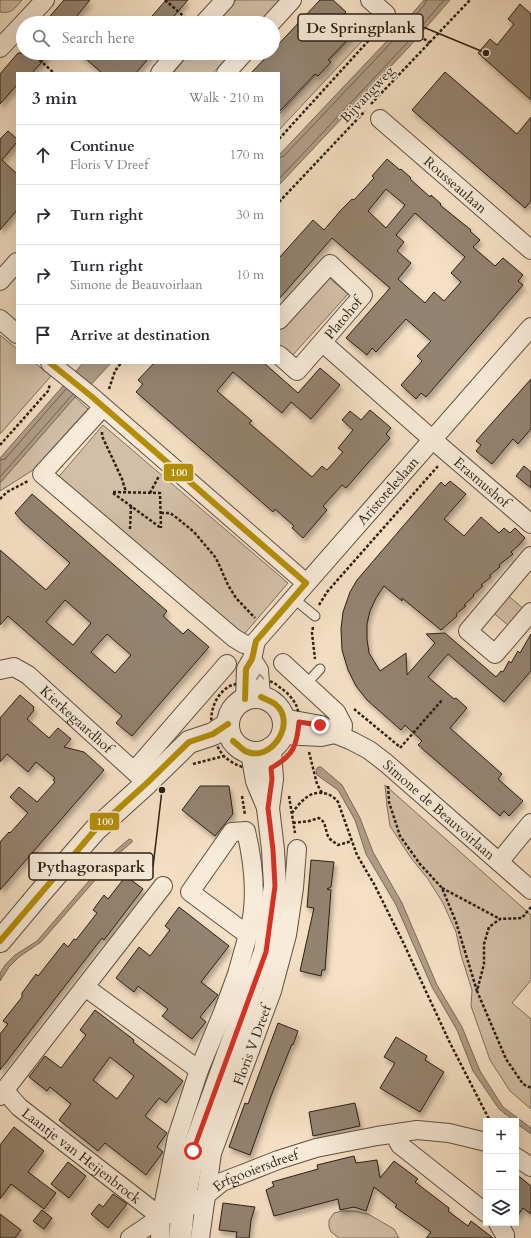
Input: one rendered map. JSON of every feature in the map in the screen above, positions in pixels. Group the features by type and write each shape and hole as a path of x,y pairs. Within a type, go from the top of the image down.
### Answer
{"street":[{"path":"26,16 44,0"},
{"path":"210,16 225,0"},
{"path":"277,16 292,0"},
{"path":"370,0 390,16"},
{"path":"4,36 16,25"},
{"path":"161,72 171,60"},
{"path":"227,72 238,60"},
{"name":"Rousseaulaan","path":"380,119 531,250"},
{"path":"0,281 16,263"},
{"name":"Platohof","path":"280,319 330,264 364,295 297,371 280,356"},
{"path":"0,319 16,333"},
{"name":"Aristoteleslaan","path":"253,652 256,640 266,628 531,327"},
{"name":"Platohof","path":"323,343 433,440"},
{"path":"52,365 306,583"},
{"path":"97,405 42,474 234,638 253,652 259,670 253,690 232,709 223,736 163,768 141,777"},
{"name":"Erasmushof","path":"433,440 531,524"},
{"path":"531,556 468,631 495,654 531,612"},
{"path":"283,663 336,712 343,725 339,735"},
{"path":"0,941 141,777 227,664"},
{"name":"Kierkegaardhof","path":"0,670 14,667 28,675 141,777"},
{"path":"223,736 241,749 274,751 279,709 276,704 253,690"},
{"name":"Simone de Beauvoirlaan","path":"274,751 320,725 369,750 386,763 531,890"},
{"name":"Floris V Dreef","path":"180,1238 183,1208 193,1151 266,952 275,886 273,850 268,808 274,751"},
{"path":"498,862 531,823"},
{"path":"160,1238 161,1217 177,1137 199,1070 237,974 248,936 252,921 254,880 246,831 232,832 190,892 248,936"},
{"name":"Floris V Dreef","path":"200,1238 212,1153 272,991 287,936 294,888 297,849"},
{"name":"Laantje van Heijenbrock","path":"161,1217 2,1093 163,886"},
{"path":"85,987 199,1070"},
{"name":"Erfgooiersdreef","path":"130,1238 161,1217 195,1204 222,1182 278,1160 316,1148 417,1130 450,1133 483,1141"},
{"path":"394,1134 400,1145 483,1211"},
{"path":"519,1159 531,1167"},
{"path":"500,1226 505,1235 505,1238"}],"lane":[{"path":"293,598 315,616"},
{"path":"306,684 320,669"}],"path":[{"path":"165,0 184,16"},
{"name":"Bijvangweg","path":"280,201 470,0"},
{"path":"280,139 390,16 430,43"},
{"path":"40,60 53,72"},
{"path":"120,364 114,371 97,405 102,436 116,464 126,492"},
{"path":"0,445 48,391 52,365"},
{"path":"320,669 315,659 312,633 316,609 327,592 449,454"},
{"path":"0,499 6,492 42,474"},
{"path":"113,492 126,492 160,493 161,528 113,492"},
{"path":"161,513 170,513 194,532 216,558 228,585 236,598 246,610 266,628"},
{"path":"274,751 297,706 288,694 272,682 253,690 229,686 217,698 212,709 211,723 223,736 224,756 274,751 317,784 322,793"},
{"path":"443,699 386,763 389,802 400,836 420,864 442,888 500,919 522,918 531,907"},
{"path":"352,708 400,747"},
{"path":"242,792 246,831"},
{"path":"288,792 297,849"},
{"path":"292,813 307,796 315,793 322,793 334,797 338,802 357,855 374,884 403,942 450,1043 488,1118"},
{"path":"294,823 319,818 325,825 330,840 338,845 352,841"},
{"path":"442,888 456,922 477,991 506,1059 523,1084 531,1088"},
{"path":"477,991 484,964 484,944 490,927 500,919"}],"shaded area":[{"path":"0,0 22,0 12,10 0,12"},
{"path":"236,0 282,0 267,16 222,16"},
{"path":"370,17 378,24 280,129 280,113"},
{"path":"184,60 225,60 214,72 174,72"},
{"path":"328,277 348,294 292,356 280,345 280,330"},
{"path":"0,335 16,348 16,364 36,364 51,376 0,434"},
{"path":"75,397 88,409 33,470 0,491 0,483"},
{"path":"103,425 288,583 241,638 56,480"},
{"path":"506,594 524,609 509,626 491,611"},
{"path":"385,785 531,915 531,980 512,1003 531,1019 531,1109 510,1091 490,1060 471,1006 472,990 461,955 456,932 443,903 428,879 411,858 390,826"},
{"path":"342,1211 355,1211 368,1214 394,1229 399,1238 339,1238 331,1232 329,1220 334,1213"}],"water":[{"path":"424,0 450,0 409,47 280,184 280,154"},
{"path":"82,364 110,364 88,388 75,397 0,483 0,458"},
{"path":"318,767 321,767 342,785 360,818 373,852 402,903 437,985 462,1027 480,1071 503,1107 518,1118 510,1118 499,1109 473,1071 457,1030 432,987 396,905 366,854 355,820 338,790 317,775 316,770"},
{"path":"129,839 132,840 132,842 117,855 41,942 19,957 9,967 0,981 0,973 5,965 15,955 37,941 114,852"},
{"path":"519,1119 531,1128 531,1134 519,1125"}],"building":[{"path":"64,0 90,0 77,16 50,16"},
{"path":"166,0 188,0 174,16 152,16"},
{"path":"320,0 333,0 346,12 336,22 351,36 328,60 331,62 318,76 315,74 280,111 280,72 252,72 263,60 280,60 280,43"},
{"path":"520,4 531,14 531,100 478,53 490,39 497,45 514,24 508,19"},
{"path":"16,55 16,60 44,60 33,72 16,72 16,86 0,104 0,74"},
{"path":"87,60 147,60 137,72 101,72"},
{"path":"445,72 517,134 531,117 531,201 525,208 412,110"},
{"path":"8,131 16,138 16,143 2,160 16,173 16,211 0,230 0,139"},
{"path":"387,159 400,170 401,169 430,197 431,195 441,204 440,205 471,230 470,231 480,240 473,247 495,266 503,258 523,275 518,281 523,285 426,397 421,393 416,399 401,385 422,361 417,356 431,341 406,319 376,352 372,348 367,355 346,338 390,288 332,238 280,298 280,257 313,220 324,230 341,210 352,199 354,200 374,178 372,176","holes":["386,189 405,205 386,228 368,211","415,213 465,257 451,273 461,282 444,301 434,292 425,303 398,279 411,263 397,251 404,242 396,235"]},
{"path":"153,364 265,364 298,393 320,368 340,385 311,419 291,402 282,413 233,372 217,391 252,421 249,423 312,477 322,466 327,470 343,452 338,448 353,430 342,420 350,411 361,420 370,410 391,428 386,434 390,438 346,488 342,485 323,506 327,510 303,538 292,528 294,526 275,509 273,512 136,392 143,384 138,380"},
{"path":"531,379 531,429 518,444 513,439 492,464 476,451 481,445 476,441"},
{"path":"524,466 531,472 531,488 516,476"},
{"path":"450,481 466,494 444,519 464,536 481,517 499,533 504,528 510,533 515,528 525,538 511,552 513,554 499,565 500,567 490,575 491,577 481,585 483,586 464,605 466,606 456,614 457,616 441,630 402,598 402,601 384,586 370,611 367,624 369,653 380,671 406,653 407,675 435,643 426,634 445,633 496,677 501,671 503,672 509,661 511,663 518,651 520,653 531,634 531,671 504,702 448,654 428,677 467,708 450,728 502,774 498,779 523,801 509,816 504,811 500,816 418,745 422,741 405,725 401,730 367,700 356,686 348,670 342,650 341,629 343,612 350,592 357,580 441,482 445,486"},
{"path":"32,494 167,611 163,616 183,634 188,629 209,647 132,736 116,723 122,716 8,616 0,625 0,550 46,590 70,563 22,521 15,513","holes":["65,600 91,623 73,645 46,622","107,634 131,655 115,673 91,652"]},
{"path":"20,695 34,707 34,710 27,719 49,738 58,728 71,739 64,747 84,752 104,770 0,890 0,842 28,813 10,797 19,787 37,802 55,782 53,780 55,778 36,762 28,772 7,754 0,762 0,718"},
{"path":"200,786 229,786 233,814 215,836 182,810"},
{"path":"311,860 334,862 331,887 327,889 331,890 325,970 322,970 321,976 300,971 314,908 307,907"},
{"path":"126,876 143,889 104,940 102,938 0,1070 0,1034 8,1024 3,1021 22,997 22,993 36,974 38,976 64,943 68,947 74,939 76,940 97,913 93,910 104,895 108,899"},
{"path":"179,907 229,946 201,982 218,995 200,1017 206,1022 192,1039 162,1016 168,1009 138,986 134,992 116,978 139,947 150,956 170,930 165,926"},
{"path":"95,1010 183,1081 166,1103 159,1098 145,1116 167,1133 157,1147 163,1152 146,1175 105,1143 98,1151 59,1120 71,1104 50,1087 47,1091 29,1077 45,1056 61,1068 86,1035 80,1030","holes":["110,1057 134,1076 117,1099 93,1080"]},
{"path":"278,1023 298,1031 271,1096 250,1155 229,1147 245,1103 248,1104"},
{"path":"396,1037 427,1056 425,1060 444,1072 420,1112 380,1088 395,1063 384,1057"},
{"path":"355,1103 360,1126 313,1136 309,1112"},
{"path":"14,1127 44,1151 28,1172 56,1193 44,1209 11,1184 0,1199 0,1145"},
{"path":"354,1156 356,1163 377,1160 380,1178 394,1161 418,1179 415,1182 449,1208 448,1211 468,1226 471,1221 493,1238 426,1238 431,1232 395,1207 397,1205 374,1187 366,1211 354,1207 340,1210 338,1199 274,1216 266,1190 274,1186 272,1182 318,1169 317,1165"},
{"path":"68,1162 86,1176 69,1198 51,1184"},
{"path":"519,1176 531,1186 531,1214 523,1208 519,1214"},
{"path":"113,1194 127,1204 108,1228 91,1214 99,1204 103,1207"},
{"path":"223,1203 255,1207 251,1220 249,1238 236,1238 237,1232 219,1230"},
{"path":"42,1210 52,1218 44,1229 33,1221"},
{"path":"0,1214 21,1230 15,1238 0,1238"}],"transit line":[{"name":"100","path":"51,364 91,396 306,583"},
{"name":"100","path":"245,699 246,669 252,659 256,641 306,583"},
{"name":"100","path":"233,741 245,751 255,753 264,752 272,747 278,739 284,721 281,712 275,704 261,697"},
{"name":"100","path":"0,941 95,830 147,783 189,742 213,734 228,724"}],"place":[{"name":"De Springplank","path":"486,53"},
{"name":"Pythagoraspark","path":"162,790"}],"route":[{"path":"193,1151 266,952 275,886 273,850 268,808 272,779 271,768 284,761 290,753 298,736 299,722 320,725"}]}
